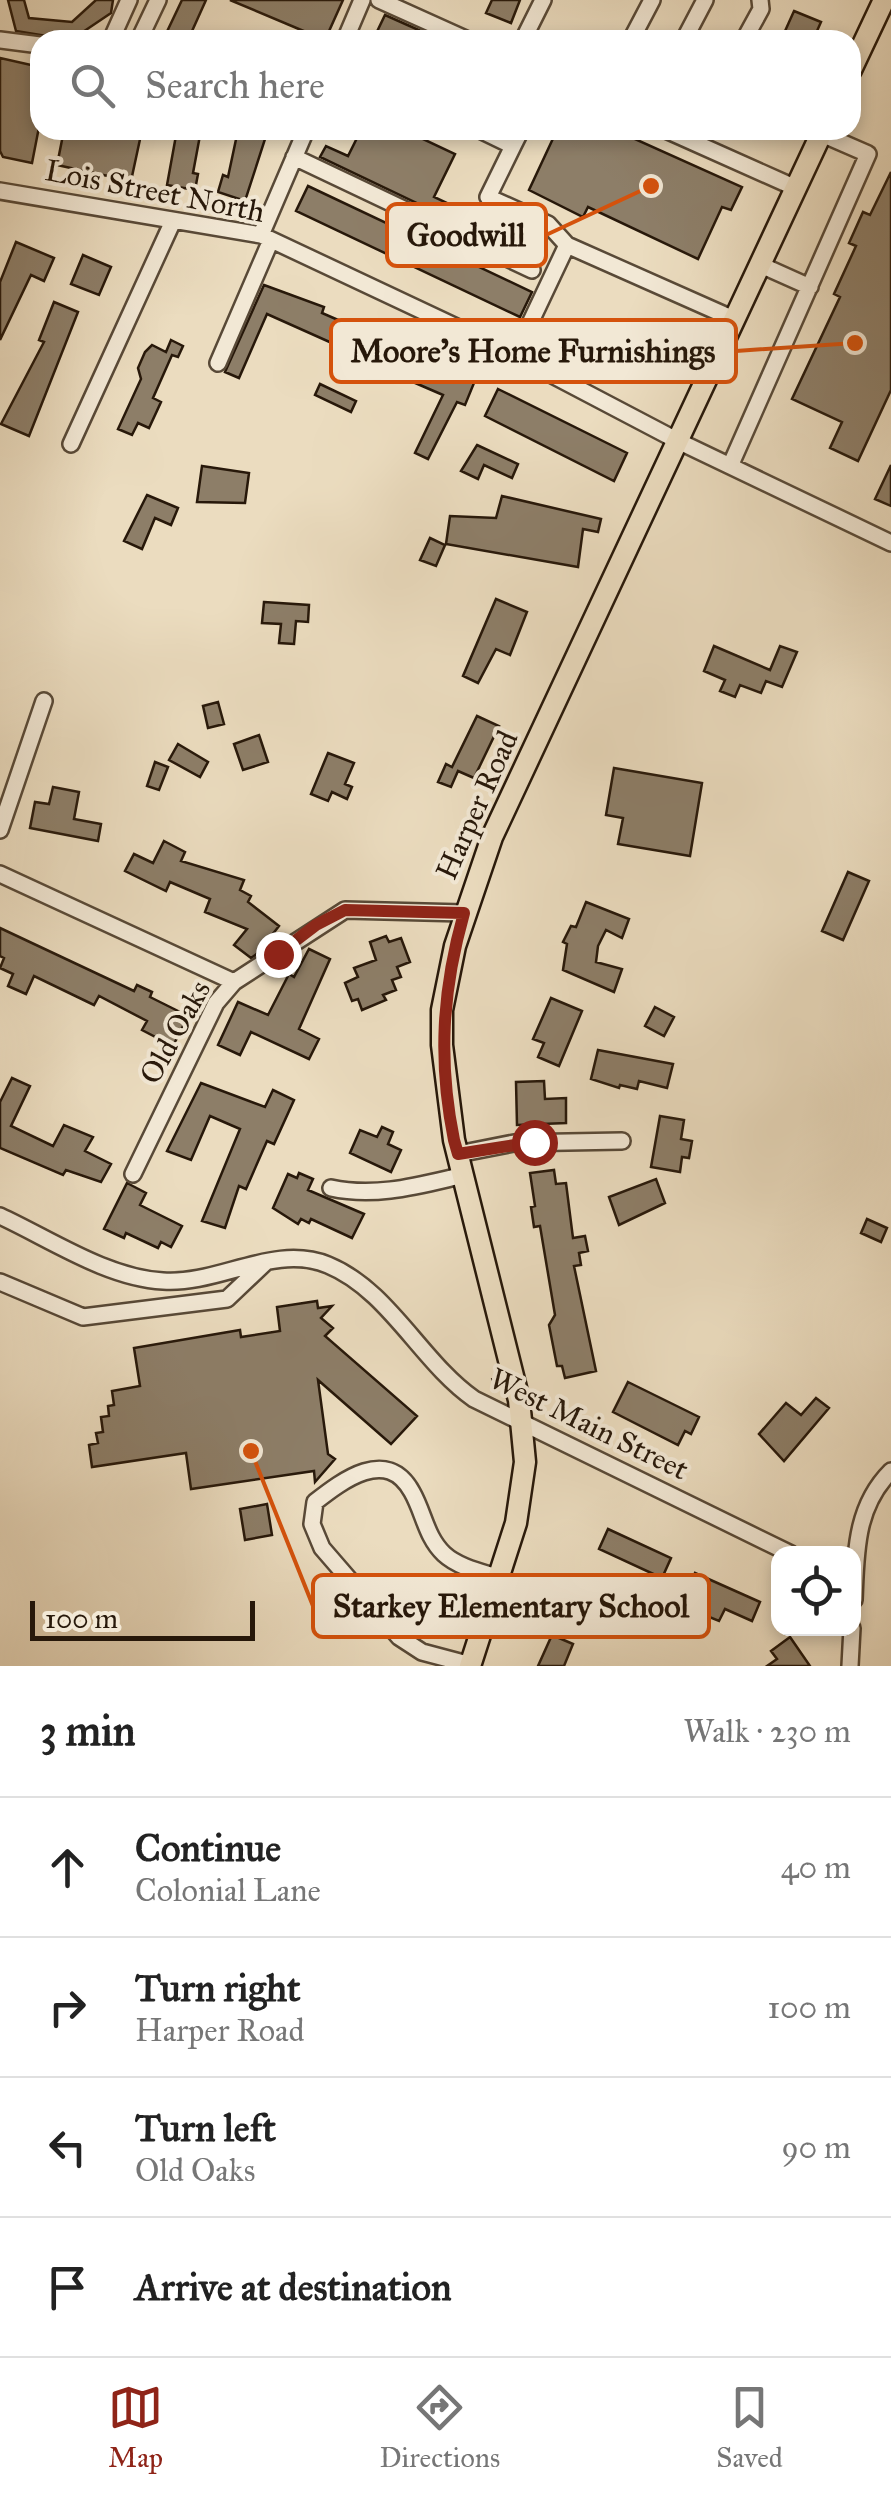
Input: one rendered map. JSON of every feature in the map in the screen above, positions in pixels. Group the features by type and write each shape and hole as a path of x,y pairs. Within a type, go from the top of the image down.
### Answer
{"main road":[{"path":"861,49 884,0"},
{"name":"Harper Road","path":"470,1665 500,1578 522,1492 522,1422 448,1110 442,1010 464,913 492,837 819,140"}],"street":[{"path":"116,30 129,0"},
{"path":"144,30 158,0"},
{"path":"349,30 362,0"},
{"path":"380,0 446,30"},
{"path":"528,30 543,0"},
{"path":"636,30 652,0"},
{"path":"689,30 705,0"},
{"path":"749,30 761,9 760,0"},
{"path":"0,40 30,44"},
{"path":"218,363 302,140"},
{"path":"501,140 513,146"},
{"path":"516,140 488,197 548,224 567,244 736,320"},
{"path":"688,140 796,188"},
{"path":"731,464 868,154 839,140"},
{"path":"294,157 532,270"},
{"name":"Lois Street North","path":"0,191 266,238 515,355 680,442 891,543"},
{"path":"72,444 172,222"},
{"path":"515,355 567,244"},
{"path":"762,265 810,287"},
{"path":"0,830 44,701"},
{"path":"0,874 234,982"},
{"name":"Old Oaks","path":"133,1174 216,1003 234,982 316,925 345,910 464,913"},
{"path":"458,1154 514,1142 622,1141"},
{"path":"332,1188 354,1193 384,1192 464,1175"},
{"name":"West Main Street","path":"0,1216 144,1279 201,1279 266,1262 314,1260 347,1276 464,1392 774,1546"},
{"path":"0,1282 83,1318 227,1299 266,1262"},
{"path":"470,1665 422,1652 398,1637 322,1548 312,1524 315,1502 360,1471 393,1474 412,1490 442,1552 454,1562 500,1578"},
{"path":"860,1546 865,1508 891,1471"},
{"path":"850,1666 852,1636"}],"path":[{"path":"492,1378 494,1386"}],"building":[{"path":"8,0 24,0 29,18 72,22 96,0 113,0 111,13 86,30 16,31"},
{"path":"182,0 206,0 192,30 168,30"},
{"path":"230,0 343,0 330,30 301,30"},
{"path":"492,0 520,0 511,23 486,13"},
{"path":"794,11 821,22 817,30 785,30"},
{"path":"385,15 419,30 378,30"},
{"path":"0,58 30,65 30,140 36,140 32,163 3,157"},
{"path":"62,140 140,140 131,181 57,165"},
{"path":"175,140 199,140 193,173 198,174 195,190 167,185"},
{"path":"236,140 265,140 245,201 218,192 223,175 228,177"},
{"path":"356,140 425,140 455,154 434,197 546,250 540,262 320,157 326,146 348,156"},
{"path":"552,140 637,140 742,187 731,210 722,207 698,259 588,207 583,217 529,190"},
{"path":"891,172 891,390 858,461 830,448 842,422 792,399 840,297 834,294 856,246 849,243 863,212 870,215"},
{"path":"308,186 532,292 520,317 296,211"},
{"path":"16,242 54,258 44,281 31,275 0,340 0,282"},
{"path":"83,255 111,267 99,295 71,284"},
{"path":"264,285 324,307 322,313 352,326 343,348 267,314 239,378 225,372"},
{"path":"54,302 78,312 29,436 1,424 44,342 39,340"},
{"path":"171,340 183,346 178,357 172,355 153,398 161,402 149,428 138,423 132,435 118,429 141,379 138,368 145,352 152,345 166,352"},
{"path":"380,340 446,364 444,370 474,383 465,405 457,402 428,459 415,453 443,395 369,363"},
{"path":"320,384 356,401 351,412 315,395"},
{"path":"498,389 627,453 614,481 485,416"},
{"path":"477,445 518,464 512,478 484,465 478,479 461,471"},
{"path":"891,465 891,506 875,499"},
{"path":"202,466 249,473 245,503 197,502"},
{"path":"147,495 178,508 171,525 155,518 142,549 124,541"},
{"path":"502,496 601,519 598,532 583,529 578,567 446,544 450,516 496,518"},
{"path":"430,538 445,545 436,566 420,560"},
{"path":"496,599 527,612 510,655 496,649 478,683 463,676"},
{"path":"264,602 309,605 308,622 296,621 294,644 279,643 281,624 262,623"},
{"path":"714,646 770,670 780,646 797,652 782,687 766,681 761,693 740,685 735,697 720,691 725,680 704,671"},
{"path":"218,702 224,724 208,728 203,706"},
{"path":"477,716 499,726 474,778 458,771 451,787 438,782 446,764 452,767"},
{"path":"259,735 268,762 243,770 234,744"},
{"path":"178,744 208,762 200,777 169,760"},
{"path":"328,753 354,763 345,784 352,787 347,799 332,792 328,801 311,794"},
{"path":"155,762 168,767 159,790 147,786"},
{"path":"614,768 702,783 690,856 618,844 623,818 606,815"},
{"path":"53,787 79,792 74,819 101,824 98,841 30,828 35,802 49,804"},
{"path":"164,841 185,852 181,861 244,880 240,890 251,896 248,902 279,926 258,953 251,958 234,945 247,929 205,912 210,899 170,882 166,891 125,871 134,854 153,863"},
{"path":"848,872 869,881 843,940 822,931"},
{"path":"586,902 629,919 622,938 606,930 598,946 596,962 622,969 614,992 563,970 567,944 563,942 571,926 576,927"},
{"path":"0,928 134,991 137,985 152,992 150,997 188,1016 173,1046 142,1030 147,1021 99,996 94,1005 34,976 26,994 8,986 13,974 0,968 4,958 0,956"},
{"path":"386,936 389,942 401,938 410,962 397,967 401,977 392,980 396,990 383,995 386,1000 362,1010 358,999 352,1001 345,983 358,977 354,968 376,960 370,942"},
{"path":"309,949 330,959 299,1029 319,1039 309,1059 251,1032 240,1055 218,1045 238,1002 268,1015 289,974 294,977"},
{"path":"551,998 582,1011 559,1066 538,1057 544,1043 533,1039"},
{"path":"655,1007 674,1017 664,1036 645,1026"},
{"path":"598,1050 673,1064 667,1088 639,1081 637,1089 620,1085 619,1088 591,1079"},
{"path":"12,1078 30,1086 11,1126 53,1146 64,1125 93,1137 85,1151 111,1164 101,1182 66,1170 63,1175 0,1148 0,1102"},
{"path":"544,1081 545,1099 566,1098 566,1123 517,1125 516,1082"},
{"path":"201,1083 265,1107 273,1090 294,1100 274,1144 267,1141 246,1189 239,1186 225,1228 202,1221 240,1129 210,1116 191,1160 167,1151"},
{"path":"660,1116 684,1120 681,1139 692,1141 689,1158 682,1157 680,1172 651,1167"},
{"path":"382,1127 393,1132 388,1144 401,1150 391,1172 350,1153 360,1130 377,1137"},
{"path":"554,1170 556,1184 566,1183 573,1238 585,1236 588,1251 579,1253 581,1265 574,1266 596,1371 565,1378 562,1366 557,1366 549,1325 555,1315 540,1226 534,1227 531,1207 535,1206 530,1173"},
{"path":"299,1173 313,1179 308,1190 364,1214 352,1238 311,1219 309,1223 301,1219 298,1224 273,1208 288,1174 297,1178"},
{"path":"656,1179 665,1203 619,1225 609,1197"},
{"path":"127,1183 146,1193 140,1205 182,1226 171,1247 161,1242 158,1248 126,1233 124,1238 104,1229"},
{"path":"867,1219 887,1228 881,1242 861,1233"},
{"path":"317,1301 318,1308 332,1306 321,1318 333,1328 325,1336 417,1416 391,1444 318,1380 328,1454 335,1459 315,1482 314,1471 191,1489 186,1453 92,1467 89,1445 98,1443 96,1433 103,1432 101,1417 109,1416 108,1406 114,1405 112,1391 140,1386 134,1348 240,1330 241,1337 280,1331 277,1307"},
{"path":"628,1382 699,1417 691,1434 685,1431 678,1445 613,1412"},
{"path":"816,1398 829,1408 784,1461 759,1434 786,1403 801,1415"},
{"path":"267,1504 272,1535 245,1540 240,1509"},
{"path":"608,1529 671,1558 662,1578 599,1549"},
{"path":"695,1573 760,1602 752,1621 725,1609 719,1621 697,1612 702,1602 686,1595"},
{"path":"552,1635 573,1644 564,1666 538,1666"},
{"path":"790,1637 810,1666 767,1666 777,1659 771,1651"}],"place":[{"name":"Goodwill","path":"651,186"},
{"name":"Moore's Home Furnishings","path":"855,343"},
{"name":"Starkey Elementary School","path":"251,1451"}],"route":[{"path":"278,954 316,925 345,910 464,913 442,1010 448,1110 458,1154 514,1142 534,1142"}]}
